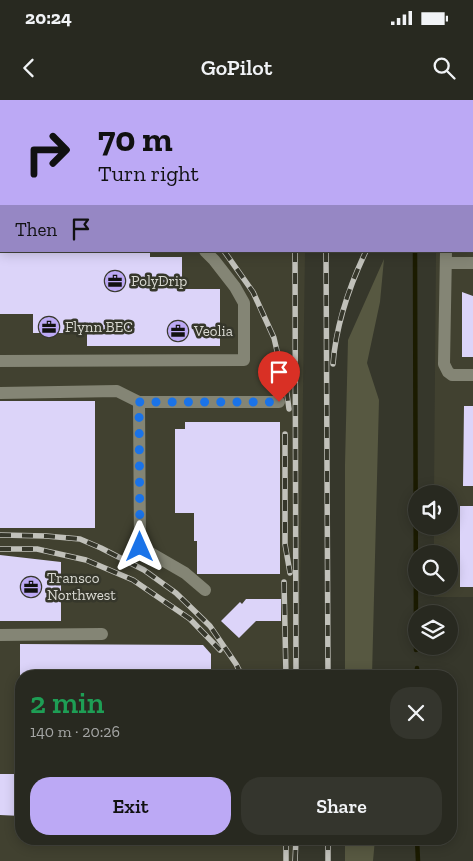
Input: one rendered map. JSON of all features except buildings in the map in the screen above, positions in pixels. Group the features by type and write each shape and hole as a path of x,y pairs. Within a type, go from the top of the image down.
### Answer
{"lane":[{"path":"0,361 244,360 244,303 235,287 214,260 205,252"},
{"path":"473,263 446,257 444,364 452,375 473,375"},
{"path":"0,393 117,391 139,402 279,402"},
{"path":"139,402 140,547 185,572 205,590"},
{"path":"0,636 102,634"}],"shaded area":[{"path":"0,252 305,252 299,670 15,670 15,845 297,845 297,861 0,861"},
{"path":"436,252 473,252 473,597 434,597 434,595 458,595 458,545 434,545 434,535 458,535 458,485 434,485"},
{"path":"384,259 380,302 367,363 379,400 372,670 345,670 345,464 348,340"},
{"path":"345,845 374,845 373,861 345,861"}],"waterway":[{"path":"415,252 416,605"},
{"path":"417,845 418,861"}],"railway":[{"path":"225,252 253,292 274,338 289,409"},
{"path":"295,252 296,670"},
{"path":"326,252 328,670"},
{"path":"333,364 344,306 366,252"},
{"path":"285,434 285,544 290,573"},
{"path":"0,535 80,539 144,570 176,593 210,626 239,670"},
{"path":"0,549 37,549 86,560 133,580 190,619 220,650"},
{"path":"284,582 286,670"},
{"path":"286,845 286,861"},
{"path":"295,861 296,845"},
{"path":"328,845 328,861"}],"place":[{"name":"PolyDrip","path":"115,281"},
{"name":"Flynn BEC","path":"49,327"},
{"name":"Veolia","path":"178,331"},
{"name":"Transco Northwest","path":"31,587"}],"route":[{"path":"140,547 139,402 279,402"}]}
